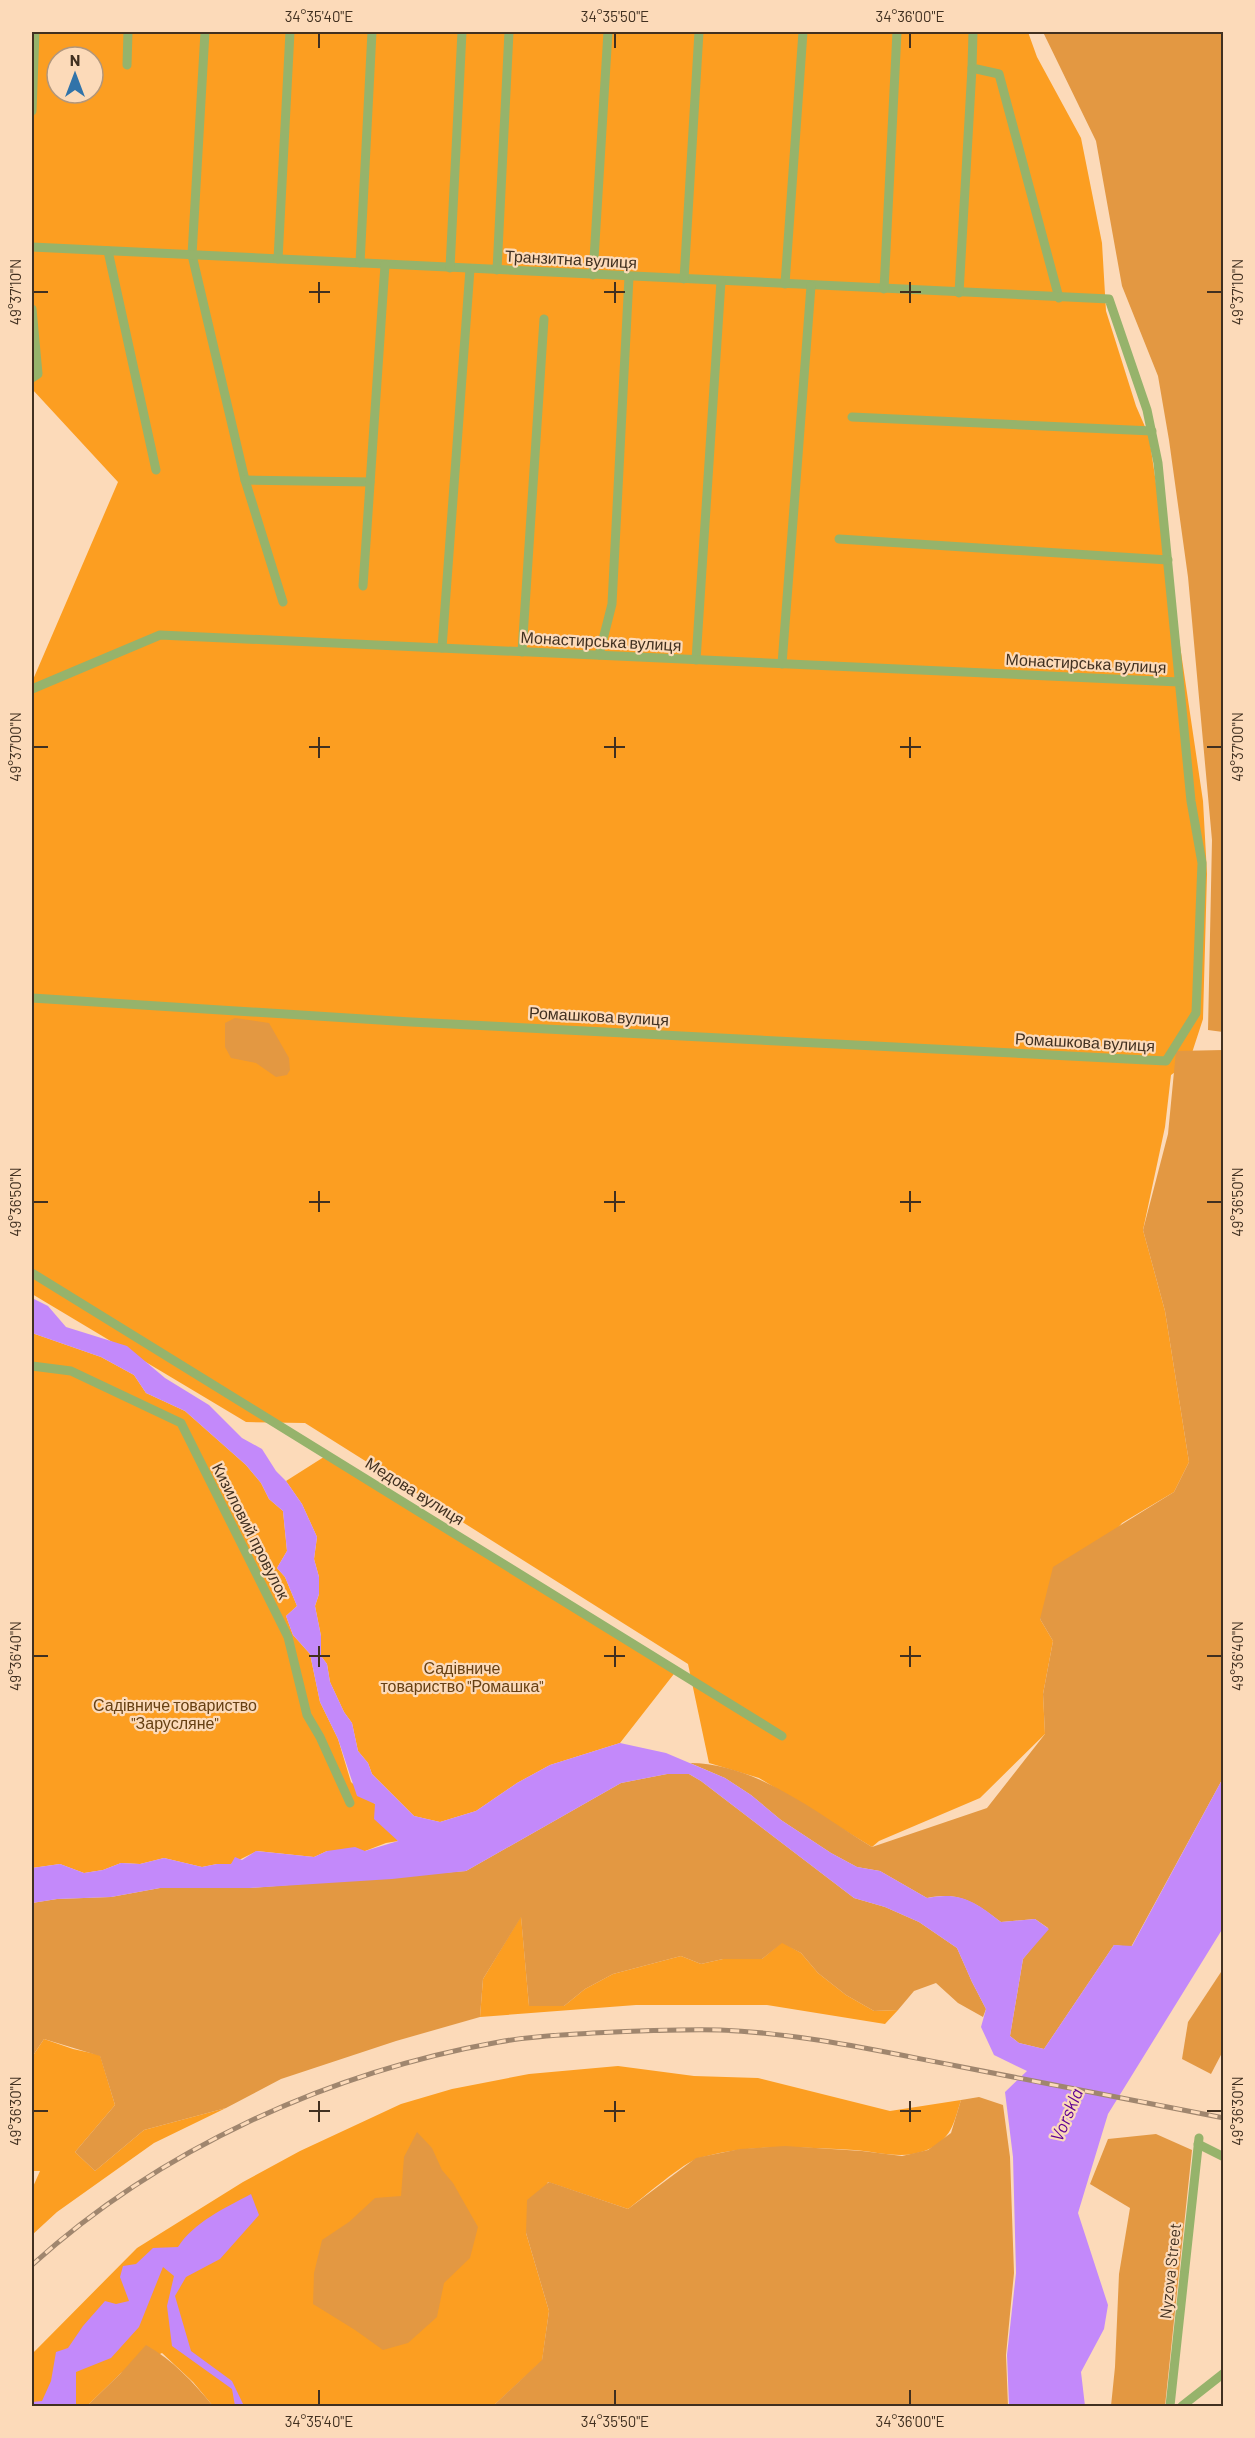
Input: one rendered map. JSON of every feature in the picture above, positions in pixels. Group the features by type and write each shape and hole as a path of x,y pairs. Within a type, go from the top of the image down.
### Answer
{"street":[{"path":"32,111 35,32"},
{"path":"127,65 128,32"},
{"path":"205,32 192,255 245,480 283,602"},
{"path":"278,259 290,32"},
{"path":"360,263 372,32"},
{"path":"450,268 462,32"},
{"path":"497,270 509,32"},
{"path":"593,275 609,32"},
{"path":"684,279 699,32"},
{"path":"785,284 802,32"},
{"path":"884,289 897,32"},
{"path":"959,293 973,32"},
{"path":"972,69 999,74 1059,298"},
{"name":"Транзитна вулиця","path":"32,247 1108,299 1147,410 1152,431"},
{"path":"108,251 156,470"},
{"path":"363,586 385,265"},
{"path":"442,648 470,269"},
{"path":"599,656 612,604 629,277"},
{"path":"696,660 721,281"},
{"path":"782,664 810,286"},
{"path":"32,309 38,374 32,378"},
{"path":"522,652 544,319"},
{"path":"852,417 1152,431 1158,464 1179,682"},
{"path":"245,480 370,482"},
{"path":"839,539 1168,560"},
{"name":"Монастирська вулиця","path":"32,689 160,635 1179,682"},
{"name":"Ромашкова вулиця","path":"32,998 378,1020 1166,1061 1196,1013 1202,863 1191,801 1179,682"},
{"name":"Медова вулиця","path":"32,1273 782,1736"},
{"name":"Кизиловий провулок","path":"32,1366 71,1371 181,1423 288,1637 307,1715 320,1737 350,1803"},
{"name":"Nyzova Street","path":"1170,2406 1198,2141 1224,2157"},
{"path":"1182,2406 1224,2373"}],"green space":[{"path":"32,32 1028,32 1037,57 1081,138 1102,243 1106,311 1136,406 1149,436 1203,801 1207,874 1203,1019 1189,1062 1171,1075 1165,1127 1143,1230 1165,1311 1189,1462 1174,1492 1122,1523 1040,1619 1053,1641 1043,1694 1045,1734 980,1798 879,1841 872,1847 759,1778 709,1763 688,1664 305,1423 246,1422 32,1294 32,682 118,482 32,389"},
{"name":"Садівниче товариство \"Зарусляне\"","path":"32,1333 101,1357 134,1375 146,1393 185,1411 246,1465 261,1483 269,1499 283,1511 287,1551 277,1568 285,1577 297,1606 286,1616 293,1635 310,1654 320,1702 338,1739 351,1782 375,1804 398,1841 365,1851 327,1851 314,1857 257,1851 231,1864 202,1867 164,1858 140,1864 121,1863 103,1870 84,1873 60,1864 32,1868"},
{"name":"Садівниче товариство \"Ромашка\"","path":"327,1455 677,1670 620,1743 550,1765 517,1783 476,1811 440,1822 414,1816 372,1774 368,1763 358,1751 352,1723 344,1712 330,1682 327,1664 321,1656 321,1636 315,1606 319,1594 319,1577 314,1559 317,1537 302,1504 286,1481"},
{"path":"521,1916 529,2006 564,2006 585,1989 613,1974 681,1956 701,1964 723,1959 762,1959 782,1942 801,1953 818,1973 846,1995 874,2011 898,2010 885,2024 767,2005 636,2005 480,2017 483,1979"},
{"path":"44,2039 100,2055 115,2105 75,2152 95,2171 144,2130 226,2108 154,2143 57,2212 32,2235 32,2189 40,2171 32,2171 32,2057"},
{"path":"618,2066 694,2076 758,2078 890,2111 961,2100 946,2136 935,2146 918,2153 900,2155 854,2150 776,2147 718,2153 692,2161 628,2209 548,2182 526,2233 549,2311 542,2361 493,2406 213,2406 193,2382 162,2353 121,2373 87,2406 32,2406 32,2354 137,2248 243,2182 300,2151 401,2104 452,2089 529,2074"}],"shaded area":[{"path":"1043,32 1223,32 1223,1032 1208,1030 1212,840 1188,577 1158,376 1122,286 1096,141"},
{"path":"235,1018 269,1023 289,1058 290,1070 287,1075 276,1077 256,1063 231,1058 225,1047 225,1023"},
{"path":"1223,1050 1223,1778 1131,1947 1114,1945 1044,2049 1019,2043 1010,2036 1023,1959 1048,1928 1035,1919 1001,1922 967,1900 949,1896 927,1898 880,1871 857,1867 781,1820 751,1795 725,1778 690,1763 715,1765 739,1771 762,1781 808,1806 872,1847 987,1808 1045,1734 1043,1694 1053,1641 1040,1619 1053,1567 1174,1492 1189,1462 1165,1311 1143,1230 1168,1134 1176,1051"},
{"path":"667,1774 689,1774 701,1781 854,1898 885,1907 919,1922 957,1948 986,2009 983,2017 958,2003 936,1983 914,1991 898,2010 874,2011 846,1995 818,1973 801,1953 782,1943 762,1959 723,1959 701,1964 681,1956 613,1974 585,1989 564,2006 529,2006 521,1917 483,1979 480,2017 396,2041 281,2079 226,2108 144,2130 95,2171 75,2152 115,2105 100,2056 44,2039 32,2057 32,1903 57,1899 111,1897 160,1888 250,1888 466,1871 621,1783"},
{"path":"1223,1969 1223,2051 1211,2074 1182,2059 1188,2022"},
{"path":"979,2097 1003,2105 1010,2157 1014,2273 1006,2355 1008,2406 493,2406 542,2360 549,2311 526,2233 527,2200 549,2182 628,2209 696,2158 740,2149 785,2146 902,2156 928,2150 951,2133 961,2100"},
{"path":"417,2132 432,2148 442,2170 453,2183 478,2227 470,2258 444,2283 437,2317 408,2343 383,2350 313,2304 314,2273 322,2240 349,2222 375,2198 401,2196 404,2157"},
{"path":"1156,2134 1192,2150 1165,2406 1111,2406 1119,2274 1130,2208 1090,2184 1108,2139"},
{"path":"146,2345 165,2357 182,2372 213,2406 87,2406"}],"water":[{"name":"Vorskla","path":"32,1298 48,1306 66,1327 127,1346 165,1378 209,1405 242,1438 262,1449 276,1471 286,1481 302,1504 317,1537 314,1559 319,1577 319,1594 315,1606 321,1636 321,1656 327,1664 330,1682 344,1712 352,1723 358,1751 368,1763 372,1774 414,1816 440,1822 476,1811 517,1783 550,1765 620,1743 666,1753 725,1778 751,1795 781,1820 857,1867 880,1871 927,1898 949,1896 967,1900 1001,1922 1035,1919 1049,1929 1023,1959 1010,2036 1019,2043 1044,2049 1114,1945 1132,1946 1223,1778 1223,1928 1108,2114 1078,2213 1108,2305 1104,2329 1081,2372 1085,2406 1009,2406 1007,2355 1016,2273 1013,2157 1005,2092 1027,2071 994,2055 981,2027 986,2009 957,1948 919,1922 885,1907 854,1898 689,1774 667,1774 621,1783 466,1871 392,1879 250,1888 160,1888 111,1897 57,1899 32,1903 32,1868 60,1864 84,1873 103,1870 121,1863 140,1864 164,1858 202,1867 231,1864 235,1857 242,1860 256,1851 314,1857 327,1851 355,1847 365,1851 398,1841 374,1819 375,1804 357,1796 338,1739 320,1702 310,1654 293,1635 286,1616 297,1606 285,1577 277,1568 287,1551 283,1511 269,1499 261,1483 246,1465 185,1411 146,1393 134,1375 101,1357 32,1333"},
{"path":"251,2194 259,2215 220,2259 186,2277 175,2296 191,2351 232,2381 244,2406 235,2406 232,2389 172,2346 167,2306 174,2276 163,2267 139,2327 111,2358 76,2372 76,2406 32,2406 32,2402 42,2401 51,2381 56,2352 68,2348 83,2326 105,2301 116,2304 129,2301 120,2277 123,2266 136,2264 153,2248 178,2247 201,2223"}],"railway":[{"path":"32,2265 82,2223 135,2185 191,2151 250,2121 310,2095 372,2073 435,2055 522,2038 672,2030 720,2030 779,2035 869,2049 1224,2118"}]}
